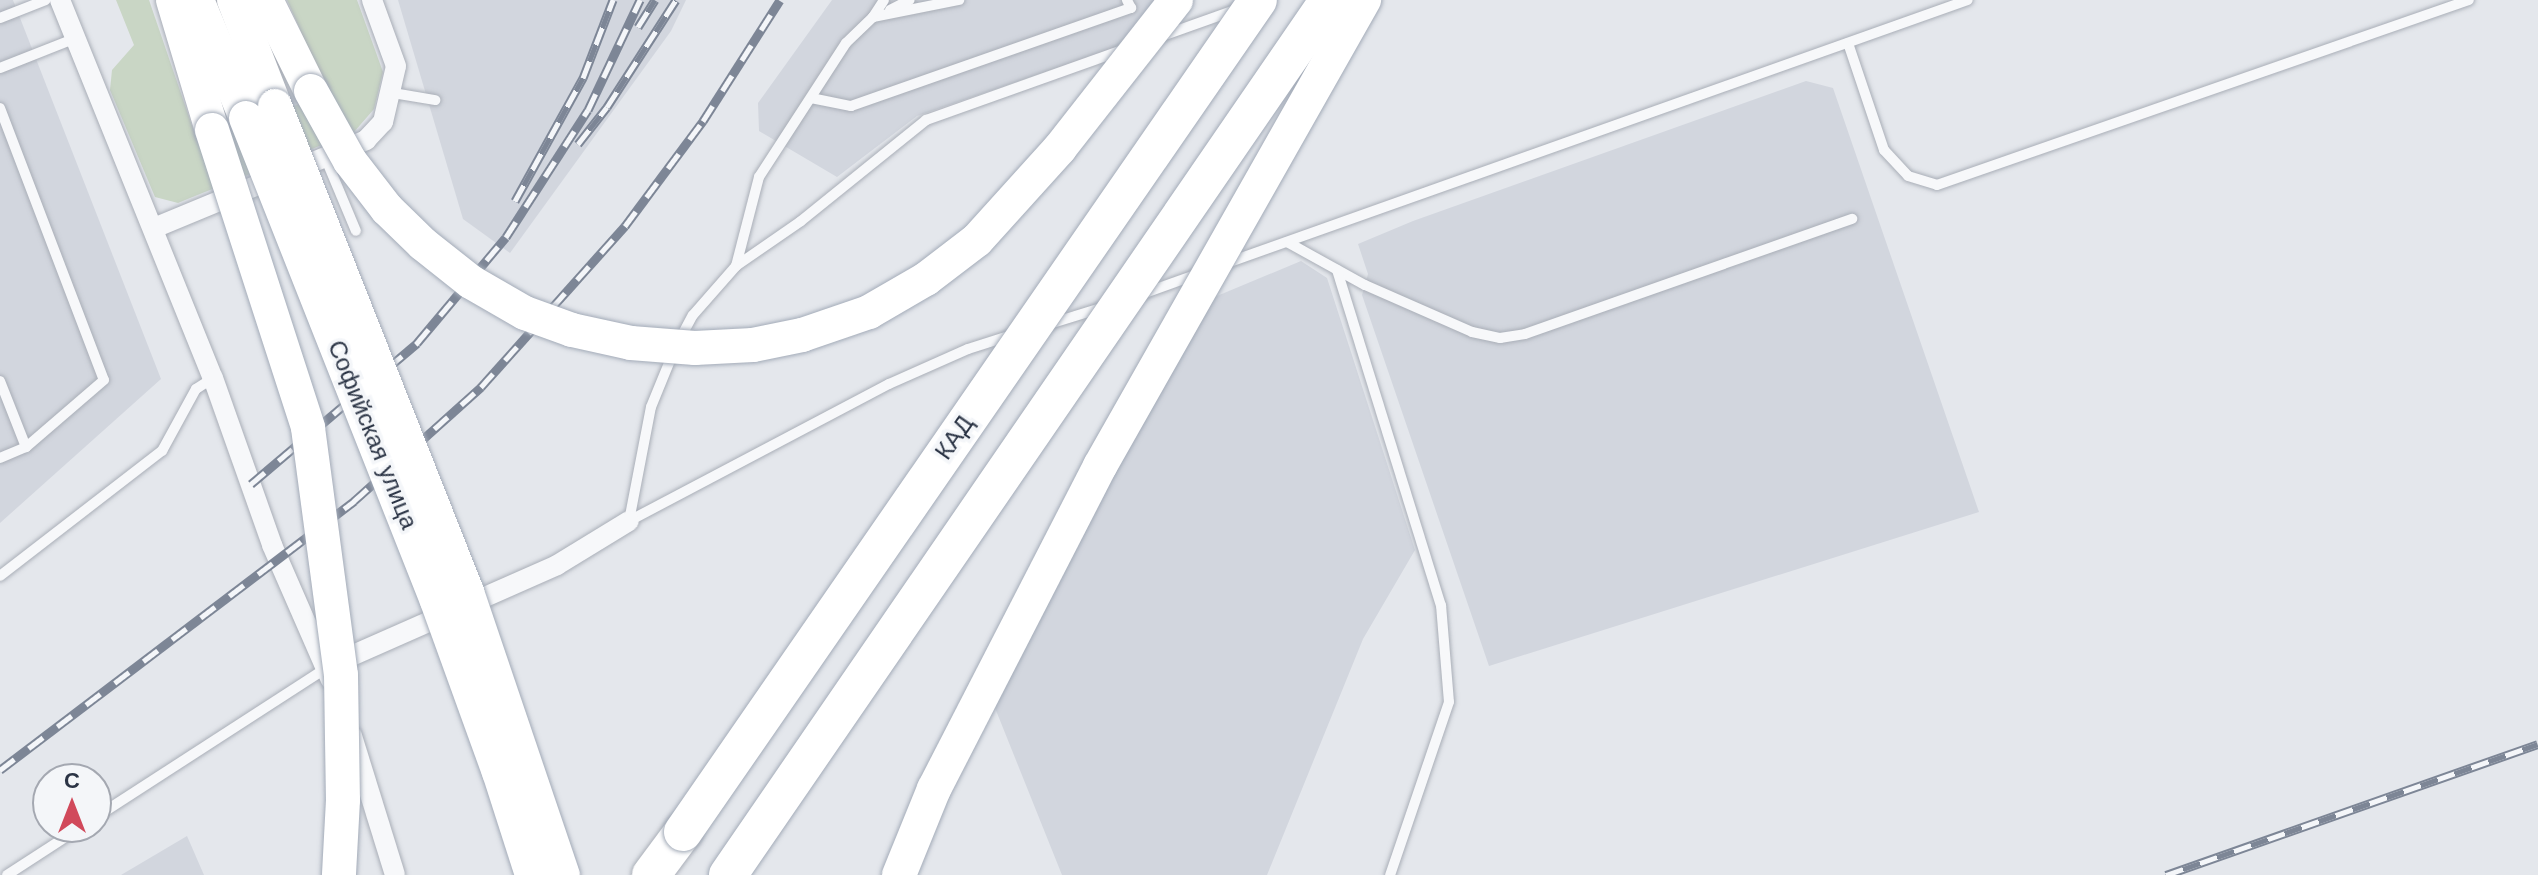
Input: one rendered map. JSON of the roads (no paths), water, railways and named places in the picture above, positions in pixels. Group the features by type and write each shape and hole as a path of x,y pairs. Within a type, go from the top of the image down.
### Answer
{"highway":[{"name":"КАД","path":"651,875 1258,0"},
{"path":"728,875 1329,0"}],"main road":[{"path":"173,0 308,428 341,675 343,800 339,875"},
{"name":"Софийская улица","path":"197,0 261,112 467,592 563,875"},
{"name":"Софийская улица","path":"234,0 261,112 499,772 532,875"},
{"path":"266,0 350,161 387,209 423,244 471,282 525,313 572,330 631,343 682,347 753,345 802,335 869,312 926,279 977,240 1060,148 1176,0"},
{"path":"899,875 934,789 1100,466 1364,0"}],"street":[{"path":"60,0 213,378 272,545 326,668 395,875"},
{"path":"154,228 366,140 383,122 393,93 396,66 372,0"},
{"path":"326,668 557,565 629,521"}],"lane":[{"path":"0,18 46,0"},
{"path":"736,266 759,177 846,43 873,17 884,0"},
{"path":"873,17 910,0"},
{"path":"873,17 959,0"},
{"path":"811,98 851,106 1131,8 1127,0"},
{"path":"629,521 651,407 666,366 693,315 736,266 801,221 926,120 1264,0"},
{"path":"629,521 889,384 968,349 1122,301 1968,0"},
{"path":"1848,43 1884,150 1908,176 1937,185 2469,0"},
{"path":"0,68 76,38"},
{"path":"393,93 435,100"},
{"path":"0,108 104,380 26,447 0,458"},
{"path":"325,157 356,231"},
{"path":"1287,242 1337,270 1472,332 1500,338 1525,334 1852,219"},
{"path":"1337,270 1441,605 1449,702 1390,875"},
{"path":"0,576 162,451 196,389 213,378"},
{"path":"0,381 26,447"},
{"path":"112,807 326,668"},
{"path":"7,875 56,843"}],"railway":[{"path":"515,201 583,78 613,0"},
{"path":"251,484 417,343 506,237 588,110 640,0"},
{"path":"638,27 655,0"},
{"path":"578,144 607,107 676,0"},
{"path":"0,770 354,501 481,387 625,226 703,121 780,0"},
{"path":"2166,875 2538,744"}]}
